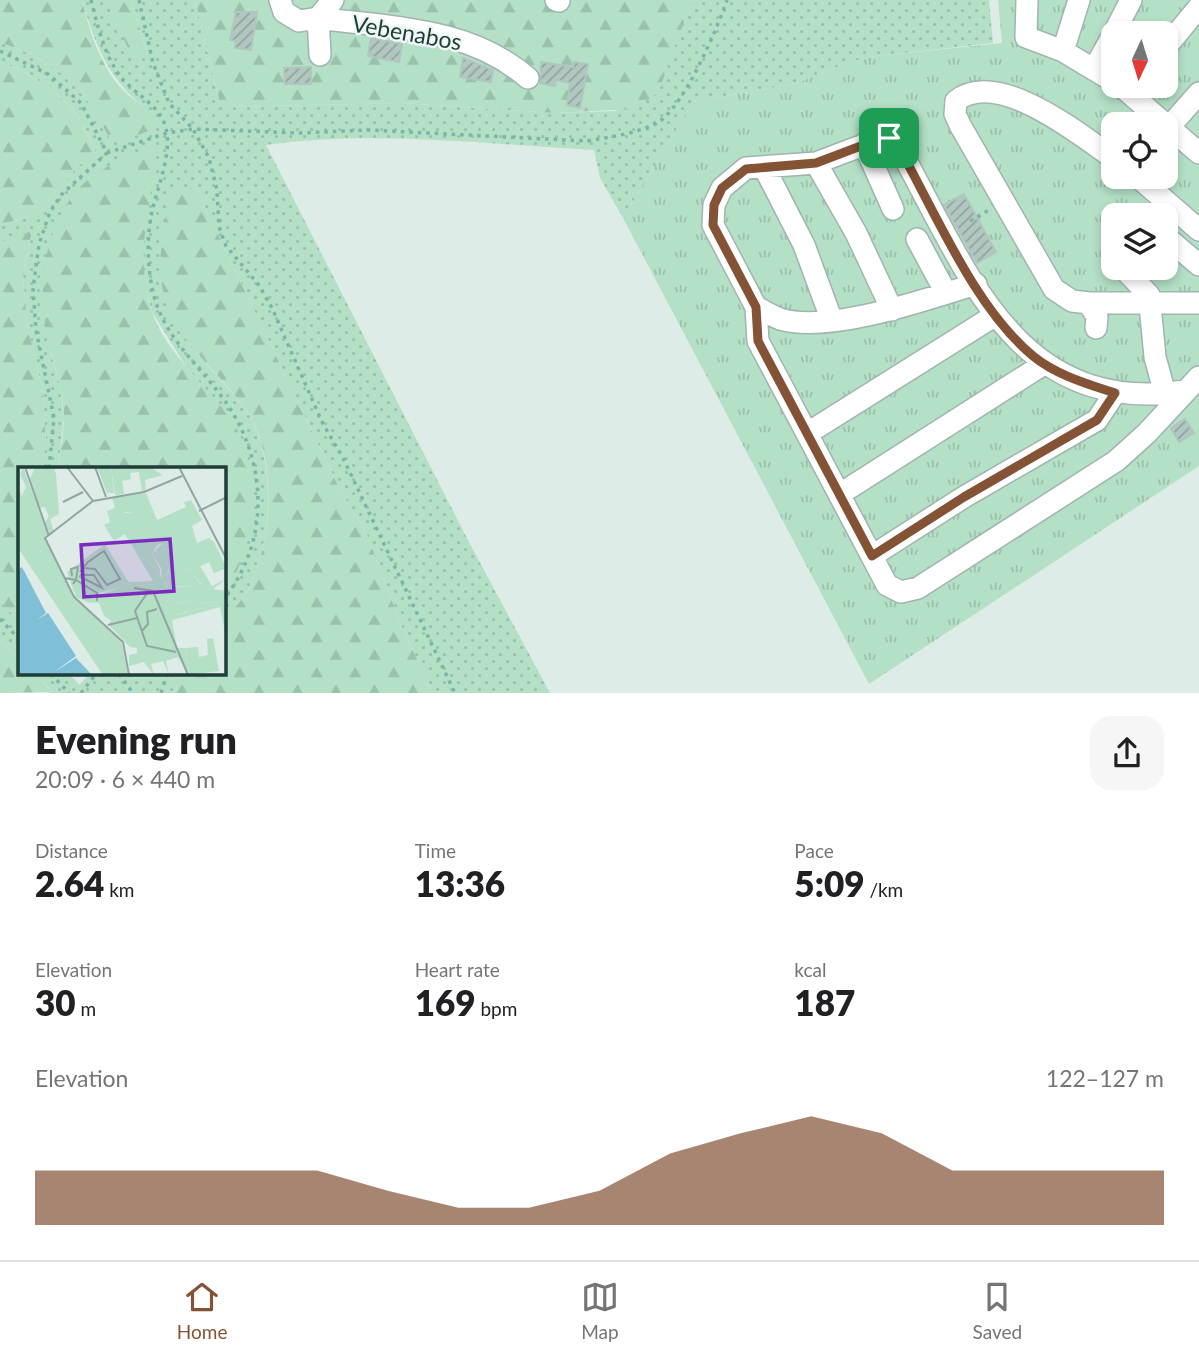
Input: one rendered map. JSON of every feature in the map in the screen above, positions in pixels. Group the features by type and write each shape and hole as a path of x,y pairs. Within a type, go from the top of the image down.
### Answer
{"street":[{"name":"Vebenabos","path":"281,0 284,12 299,21 318,18 438,34 477,44 505,58 528,78"},
{"name":"Vebenabos","path":"320,55 318,18 333,0"},
{"path":"1027,0 1026,37 1063,51 1101,73"},
{"path":"1063,51 1079,0"},
{"path":"1120,21 1131,0"},
{"path":"1178,32 1199,7"},
{"path":"1094,69 1101,56"},
{"path":"1101,149 1056,117 1007,96 984,90 966,93 956,101 955,114 960,125 1054,289 1072,300 1088,303 1199,303"},
{"path":"1178,117 1199,93"},
{"path":"1138,98 1154,112"},
{"path":"1178,133 1199,153"},
{"path":"889,138 898,146 993,316 1044,364 1058,372 1115,393 1138,396 1183,387 1147,433 1116,461 918,589 901,592 887,585 758,341 756,307 713,225 714,205 722,188 732,177 746,169 816,163 864,144 889,138"},
{"path":"864,144 893,209"},
{"path":"816,163 856,233 892,310"},
{"path":"764,167 804,245 832,321"},
{"path":"1152,189 1199,230"},
{"path":"917,239 946,293"},
{"path":"1178,247 1199,265"},
{"path":"1135,280 1149,295 1152,304 1155,357 1183,387"},
{"path":"756,307 782,320 832,321 892,310 976,285"},
{"path":"1088,303 1097,317 1096,328"},
{"path":"808,433 993,316"},
{"path":"840,494 1044,364"},
{"path":"872,556 964,497 1097,420 1115,393"}],"path":[{"path":"91,0 115,70 131,90 159,111 167,133 162,176 149,224 152,288 174,341 221,395 247,440 256,470 260,503 251,551 236,584 226,596"},
{"path":"139,0 161,85 169,103 193,129 209,158 218,190 219,227 226,246 258,284 272,309 321,422 344,460 454,693"},
{"path":"49,467 54,418 36,330 33,289 40,244 50,212 62,194 107,153 167,133 193,129 300,133 368,130 587,141 622,134 656,124 668,116 684,93 727,0"},
{"path":"0,51 48,74 80,103 107,153"},
{"path":"0,619 18,638"},
{"path":"53,676 69,693"},
{"path":"81,693 94,676"},
{"path":"120,676 133,693"},
{"path":"161,693 166,676"}],"green space":[{"path":"0,0 82,0 102,60 116,82 152,117 153,129 118,143 110,140 91,106 67,78 36,57 0,43"},
{"path":"82,0 106,0 133,57 147,53 132,0 195,0 221,107 400,103 555,113 616,111 692,0 989,0 993,43 876,56 853,61 794,84 693,102 623,218 600,178 594,150 389,138 266,145 470,544 550,693 433,693 403,630 366,532 341,492 194,184 165,299 192,347 249,415 258,434 267,479 266,527 256,571 246,594 226,617 226,590 240,566 233,423 185,365 152,312 144,281 142,250 156,146 92,176 51,354 60,385 64,417 58,467 41,467 46,442 43,392 27,323 23,276 32,232 0,242 0,225 38,213 78,166 96,153 81,122 59,96 32,76 0,62 0,43 36,57 67,78 91,106 110,139 143,106 120,84 111,71"},
{"path":"106,0 132,0 147,54 132,57"},
{"path":"195,0 692,0 658,93 633,109 555,113 400,103 221,107"},
{"path":"998,0 1199,0 1199,466 869,684 623,218 693,102 794,84 853,61 876,56 1002,43"},
{"path":"0,62 32,76 59,96 81,122 96,154 78,166 38,213 0,225"},
{"path":"157,145 144,246 146,287 151,309 157,325 176,354 232,421 249,462 252,509 249,532 244,554 226,591 226,467 58,467 64,416 46,329 43,278 46,258 58,220 68,203 94,175"},
{"path":"194,184 341,492 366,532 403,630 433,693 174,693 180,676 226,676 226,617 246,594 256,571 267,526 268,479 258,434 249,415 191,346 172,316 165,299 161,259 170,193"},
{"path":"32,231 23,276 27,323 43,392 46,442 41,467 18,467 18,620 0,601 0,242"},
{"path":"0,601 18,620 18,657 0,639"},
{"path":"0,639 18,657 18,676 37,676 52,692 0,693"},
{"path":"37,676 71,676 80,685 87,676 180,676 174,693 49,693 52,691"}],"building":[{"path":"236,12 257,12 251,50 235,48 236,41 230,40"},
{"path":"371,38 402,44 399,62 368,56"},
{"path":"463,58 493,70 491,82 460,77"},
{"path":"541,62 573,67 574,62 588,64 580,108 567,105 570,83 556,80 555,86 540,83"},
{"path":"311,67 311,84 285,84 284,68"},
{"path":"964,194 996,252 977,263 944,205"},
{"path":"1185,419 1194,433 1179,442 1171,428"}],"route":[{"path":"889,138 898,146 993,316 1034,357 1058,372 1115,393 1097,420 964,497 872,556 758,341 756,307 737,265 713,225 714,205 722,188 732,177 746,169 816,163 889,138"}]}
